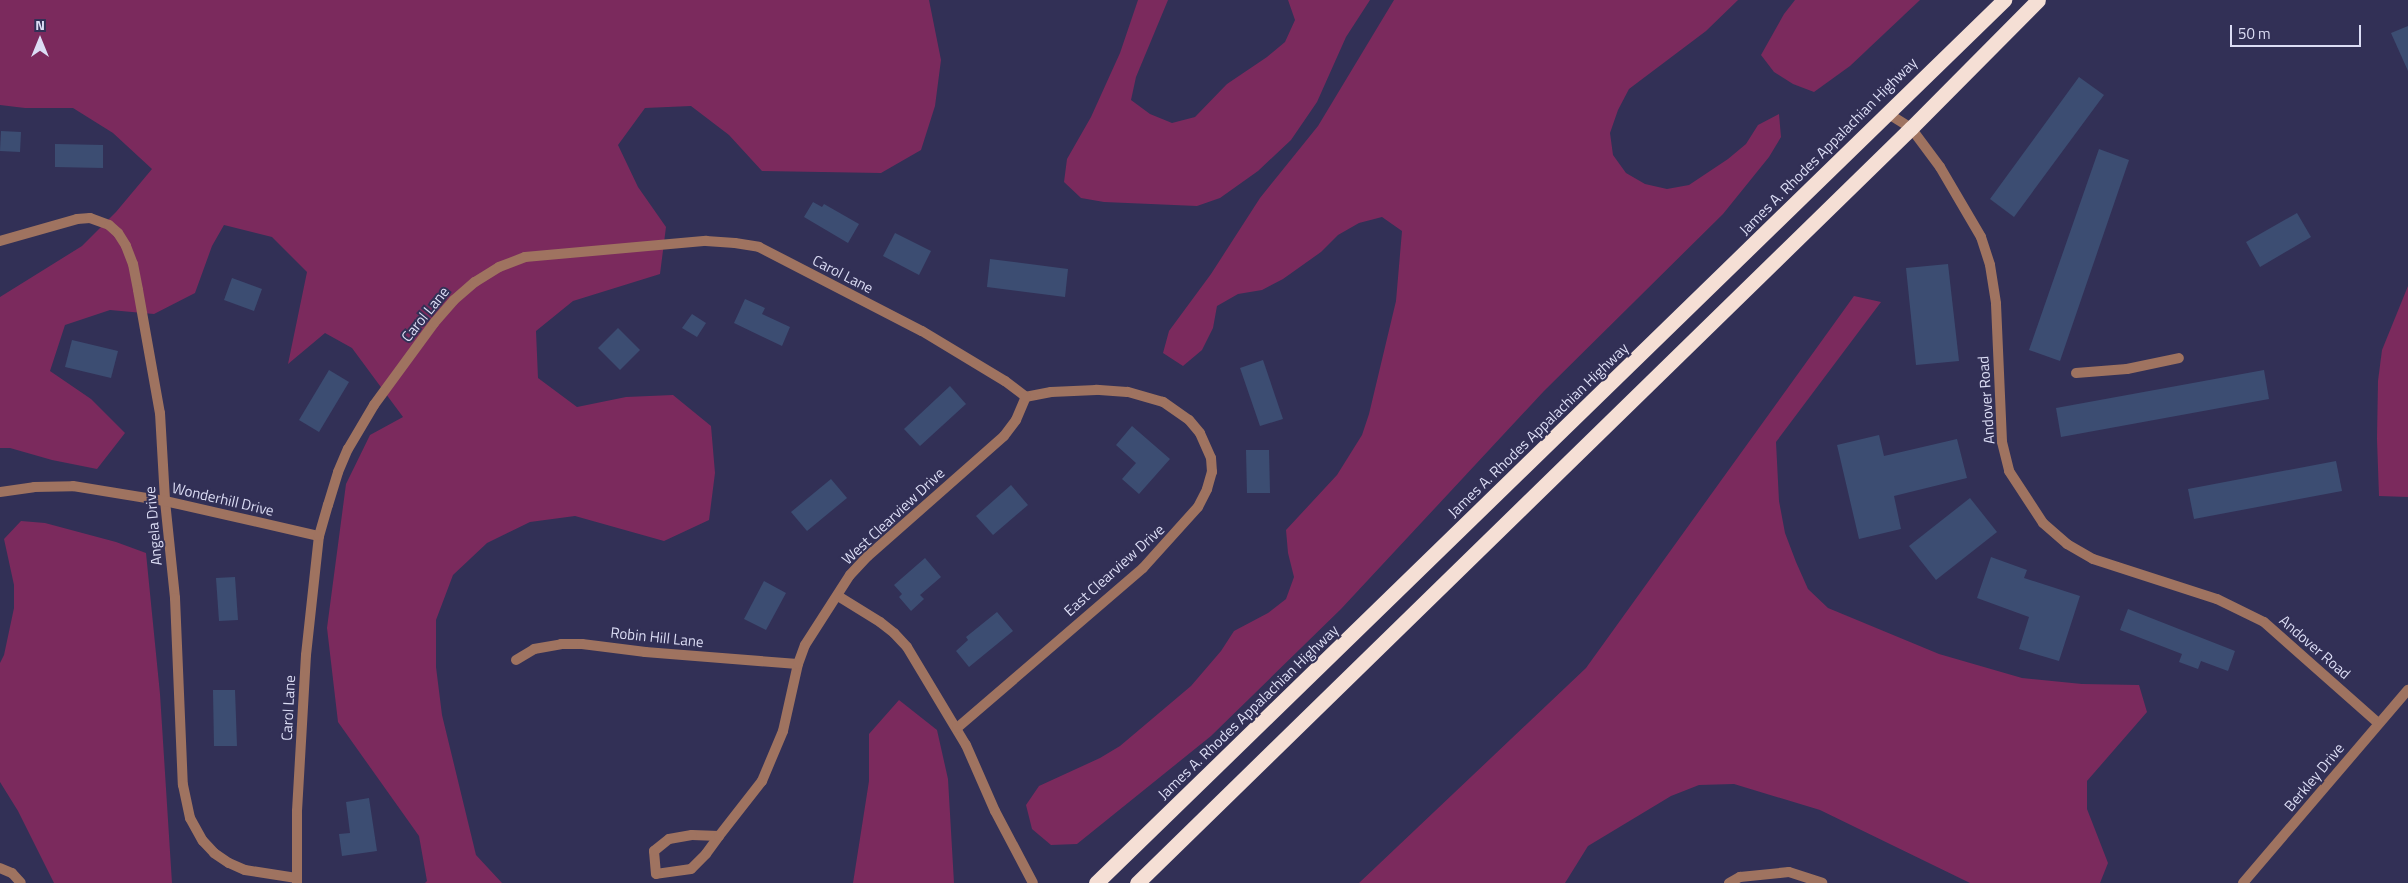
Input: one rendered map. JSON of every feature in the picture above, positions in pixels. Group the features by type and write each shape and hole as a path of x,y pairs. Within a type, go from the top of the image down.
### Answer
{"highway":[{"name":"James A. Rhodes Appalachian Highway","path":"1096,883 2004,0"},
{"path":"1136,883 1911,128 2038,0"}],"street":[{"name":"Andover Road","path":"1887,113 1911,128 1951,182 1981,237 1990,265 1996,304 2002,442 2009,471 2038,517 2054,534 2093,559 2218,598 2264,622 2378,723"},
{"name":"Angela Drive","path":"0,241 77,219 101,220 118,233 133,264 160,413 165,501 175,598 183,785 190,818 203,840 214,853 229,863 244,870 296,880"},
{"name":"Carol Lane","path":"296,880 297,811 306,655 319,536 338,472 352,442 374,405 434,323 454,300 475,282 498,267 525,257 706,241 759,247 922,331 1026,397"},
{"path":"2076,373 2127,369 2179,358"},
{"name":"East Clearview Drive","path":"957,728 1143,568 1198,507 1207,489 1212,472 1211,458 1200,433 1189,420 1163,402 1128,392 1096,390 1051,392 1026,397"},
{"name":"West Clearview Drive","path":"719,836 692,835 668,839 654,851 656,874 691,869 706,854 762,781 783,731 798,664 805,645 850,575 868,556 1004,436 1016,420 1026,397"},
{"name":"Wonderhill Drive","path":"0,492 34,487 73,486 165,501 319,536"},
{"path":"838,596 880,622 902,640 957,728 995,811 1033,883"},
{"name":"Robin Hill Lane","path":"516,660 534,649 562,644 582,644 674,655 798,664"},
{"name":"Berkley Drive","path":"2244,883 2408,690"},
{"path":"0,868 12,873 21,883"},
{"path":"1728,883 1740,877 1789,872 1822,883"}],"shaded area":[{"path":"0,0 929,0 941,60 935,106 921,150 881,173 762,171 729,135 691,106 645,108 618,145 638,187 666,227 660,274 573,301 536,331 538,378 577,407 626,397 673,395 711,426 715,473 709,520 664,541 575,516 530,522 487,543 453,575 436,620 436,667 442,715 476,855 502,883 425,883 427,881 419,836 338,722 327,628 346,484 370,435 403,417 352,348 325,333 288,364 307,272 272,237 224,225 212,246 195,293 154,314 110,310 65,325 50,371 91,399 125,433 97,469 52,460 10,448 0,448 0,297 82,246 116,212 152,169 113,133 73,108 25,108 0,105"},
{"path":"1138,0 1168,0 1136,77 1131,100 1150,114 1172,123 1195,117 1227,84 1267,57 1285,42 1295,20 1288,0 1370,0 1346,37 1317,102 1291,140 1258,171 1220,198 1197,206 1104,202 1081,198 1064,182 1067,159 1091,117 1120,53"},
{"path":"1394,0 1738,0 1706,31 1629,89 1618,110 1610,133 1613,155 1626,173 1645,184 1667,189 1689,185 1728,159 1746,144 1758,125 1779,114 1781,137 1769,157 1723,214 1544,391 1341,609 1211,736 1077,844 1051,845 1032,829 1026,805 1039,786 1100,758 1120,746 1191,686 1221,651 1234,631 1268,613 1286,599 1294,577 1288,553 1286,530 1337,475 1362,435 1369,414 1396,301 1402,231 1382,217 1359,223 1338,235 1321,252 1283,279 1262,290 1238,294 1217,306 1213,328 1202,350 1183,366 1163,353 1169,331 1211,274 1260,198 1318,126"},
{"path":"1795,0 1920,0 1850,66 1814,92 1793,84 1774,72 1761,55 1784,14"},
{"path":"2408,286 2408,497 2379,496 2377,439 2378,381 2382,350"},
{"path":"1854,296 1881,302 1776,442 1779,501 1785,533 1796,562 1808,589 1828,608 1939,654 2022,678 2082,684 2139,685 2147,712 2087,781 2087,809 2108,863 2100,883 1970,883 1820,810 1734,784 1699,785 1671,796 1588,846 1565,883 1359,883 1586,668"},
{"path":"21,521 45,523 116,542 146,553 160,694 172,883 54,883 18,811 0,782 0,663 4,655 14,608 14,585 4,539"},
{"path":"899,700 937,730 948,779 954,883 853,883 869,781 869,734"}],"building":[{"path":"2408,26 2408,71 2391,33"},
{"path":"2079,77 2104,95 2014,217 1990,199"},
{"path":"1,131 21,132 20,152 0,151"},
{"path":"55,144 103,145 103,168 55,167"},
{"path":"2099,149 2129,160 2060,361 2029,350"},
{"path":"813,202 822,207 824,204 859,224 848,243 804,217"},
{"path":"2297,213 2311,237 2260,267 2246,242"},
{"path":"895,233 931,251 919,275 883,256"},
{"path":"990,259 1068,269 1065,297 987,287"},
{"path":"1948,264 1959,361 1916,365 1906,268"},
{"path":"232,278 262,289 254,311 224,300"},
{"path":"745,299 765,308 762,314 790,327 782,346 734,323"},
{"path":"692,314 706,323 697,337 682,328"},
{"path":"618,328 640,350 620,370 598,348"},
{"path":"72,340 118,351 111,378 65,367"},
{"path":"1263,360 1283,419 1260,426 1240,368"},
{"path":"329,370 349,382 319,432 299,420"},
{"path":"2264,370 2269,399 2061,437 2056,408"},
{"path":"950,386 966,404 920,446 904,429"},
{"path":"1132,426 1170,459 1139,494 1122,479 1136,463 1116,445"},
{"path":"1879,435 1884,456 1957,439 1967,478 1894,496 1901,529 1859,539 1837,445"},
{"path":"1246,450 1269,450 1270,493 1247,493"},
{"path":"2336,461 2342,491 2194,519 2188,489"},
{"path":"831,479 847,498 807,531 791,512"},
{"path":"1011,485 1028,505 993,535 976,516"},
{"path":"1970,498 1997,532 1936,580 1909,546"},
{"path":"1991,557 2027,570 2024,578 2080,596 2059,661 2019,649 2029,617 1977,598"},
{"path":"925,558 941,577 920,595 924,599 911,611 899,597 902,594 894,585"},
{"path":"235,577 238,620 219,621 216,578"},
{"path":"764,581 786,593 766,630 744,619"},
{"path":"2128,609 2235,651 2228,671 2201,661 2198,669 2179,662 2182,654 2120,630"},
{"path":"997,612 1013,631 969,667 956,651 968,640 966,637"},
{"path":"213,690 235,690 237,746 214,746"},
{"path":"369,798 377,851 342,856 339,834 350,833 346,802"}]}
